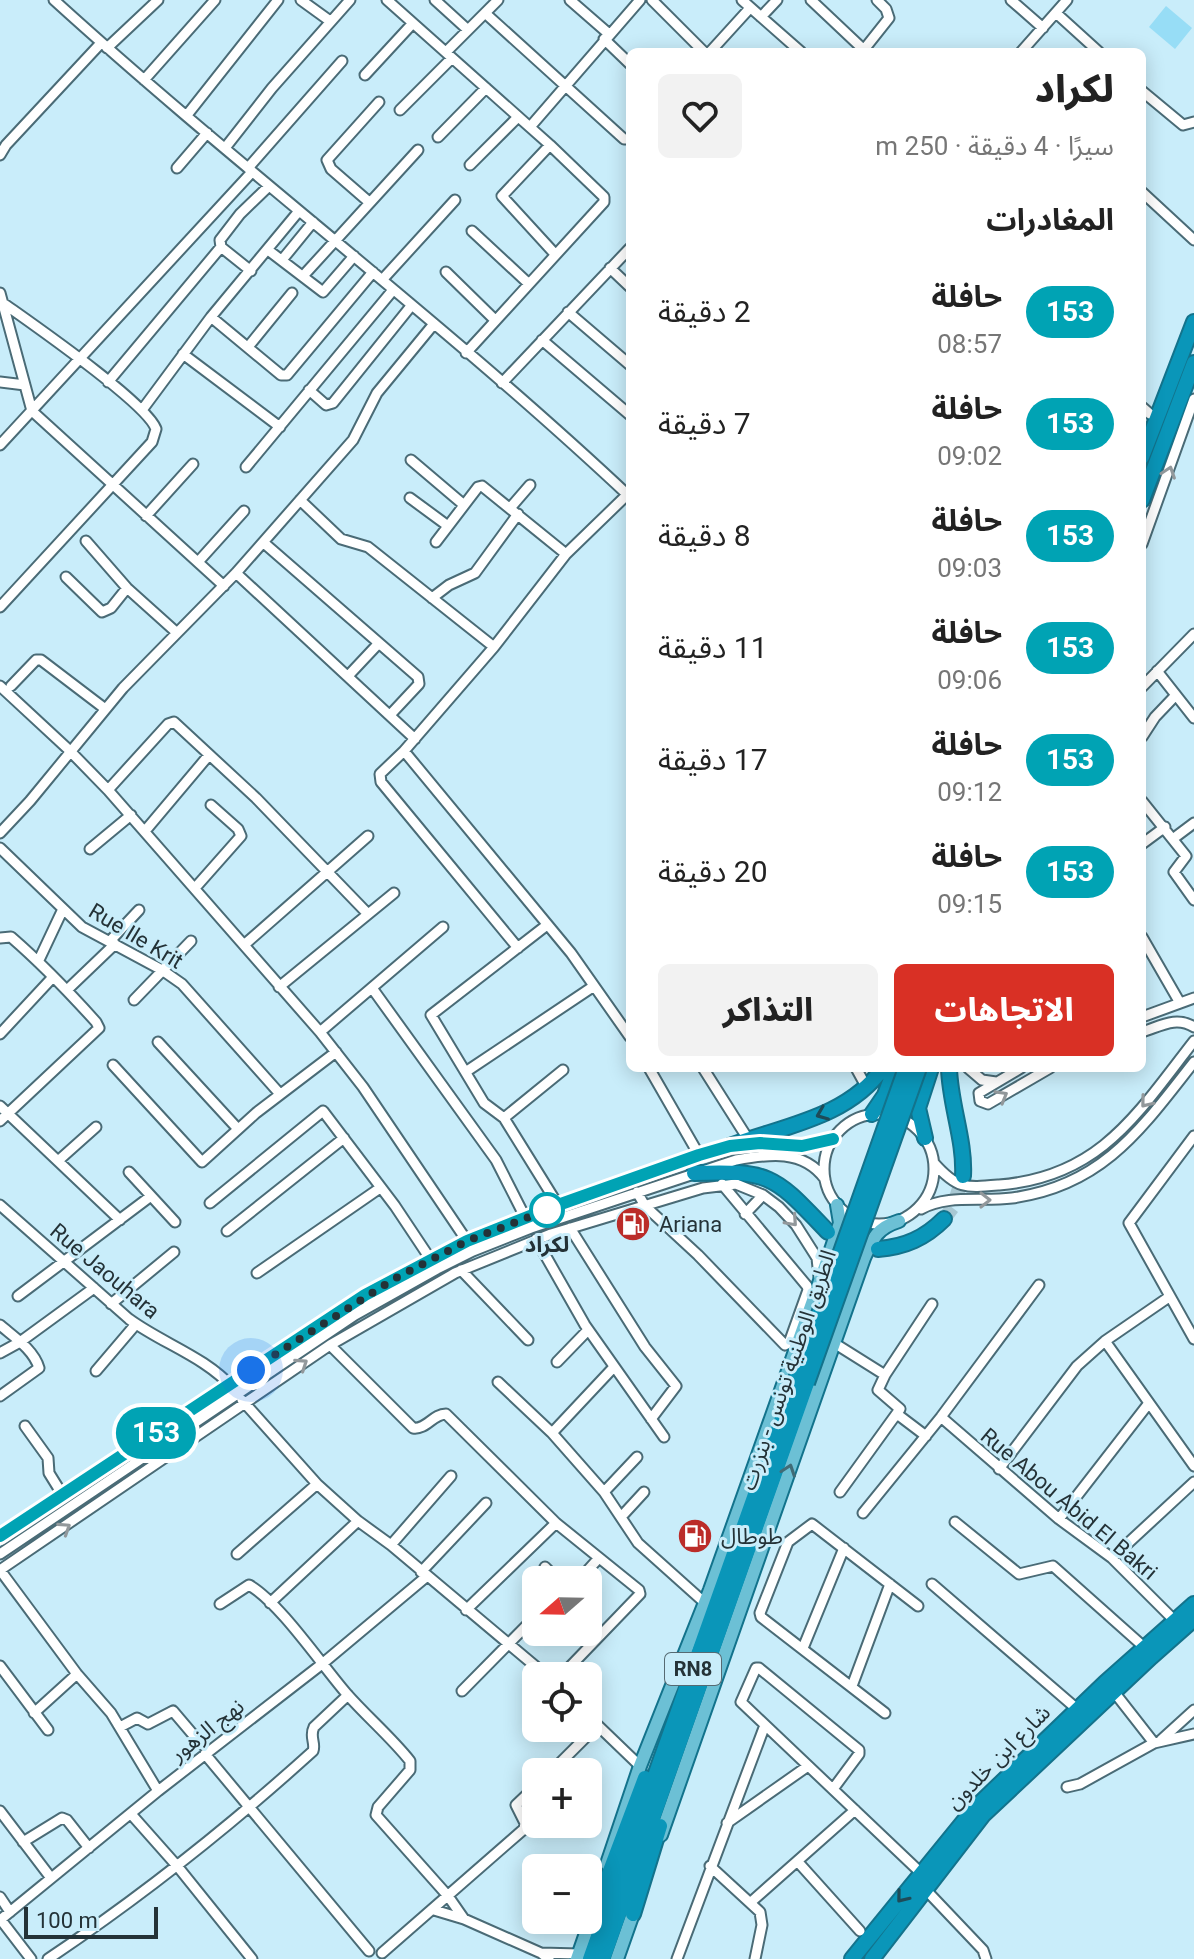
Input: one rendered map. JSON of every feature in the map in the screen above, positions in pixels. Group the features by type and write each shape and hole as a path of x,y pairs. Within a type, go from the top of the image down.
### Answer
{"highway":[{"path":"1146,411 1194,319"},
{"path":"1146,446 1194,319"},
{"path":"1146,489 1194,363"},
{"path":"730,1146 825,1113 867,1088 880,1072"},
{"path":"872,1114 885,1095 894,1072"},
{"name":"الطريق الوطنية تونس - بنزرت","path":"603,1959 724,1621 905,1072"},
{"name":"الطريق الوطنية تونس - بنزرت","path":"582,1957 918,1072"},
{"path":"925,1138 918,1108 930,1072"},
{"path":"949,1072 952,1102 964,1157 963,1176"},
{"path":"694,1173 748,1173 772,1180 784,1187 828,1232"},
{"path":"878,1249 913,1242 932,1231 944,1219"},
{"name":"شارع ابن خلدون","path":"872,1959 983,1815 1110,1687 1144,1647 1194,1604"},
{"name":"شارع ابن خلدون","path":"852,1959 974,1809 1077,1709 1110,1687 1194,1619"},
{"path":"633,1914 724,1621"},
{"path":"602,1893 658,1746 695,1664"}],"main road":[{"path":"602,1880 614,1836 705,1603 840,1223 837,1205"},
{"path":"617,1959 864,1258 876,1232 905,1218"},
{"path":"582,1957 588,1934"}],"street":[{"path":"54,0 626,492"},
{"path":"2,149 104,45 158,0"},
{"path":"144,80 215,0"},
{"path":"187,115 278,0"},
{"path":"301,0 330,21"},
{"path":"225,148 272,88 350,0"},
{"path":"435,0 468,30"},
{"path":"400,110 468,30 498,0"},
{"path":"570,0 626,59"},
{"path":"530,127 640,0"},
{"path":"652,0 708,48"},
{"path":"742,0 796,48"},
{"path":"761,17 777,0"},
{"path":"811,0 860,48"},
{"path":"865,48 889,18 886,9 877,0"},
{"path":"1011,0 1043,28"},
{"path":"1025,48 1067,0"},
{"path":"391,1 604,197 604,202 466,353"},
{"path":"714,48 750,8"},
{"path":"485,13 626,139"},
{"path":"1056,13 1095,48"},
{"path":"365,75 413,23"},
{"path":"0,445 250,170 342,61"},
{"path":"438,137 486,88"},
{"path":"1146,95 1183,125 1194,122"},
{"path":"369,202 331,169 327,160 379,102"},
{"path":"470,165 518,117"},
{"path":"177,168 207,133"},
{"path":"550,145 502,196 555,254"},
{"path":"303,276 418,150"},
{"path":"108,382 221,247 221,237 227,229 269,186"},
{"path":"1146,196 1194,240"},
{"path":"382,280 455,200"},
{"path":"142,410 211,317 299,211"},
{"path":"282,260 313,222"},
{"path":"472,231 529,284"},
{"path":"221,247 251,271"},
{"path":"268,250 324,292 354,256"},
{"path":"502,383 626,252"},
{"path":"610,268 626,283"},
{"path":"211,317 281,375 287,375 373,272"},
{"path":"446,272 495,320"},
{"path":"246,467 393,290"},
{"path":"248,347 292,293"},
{"path":"0,607 155,436 154,422 142,410 1,298"},
{"path":"1,298 32,411 224,586"},
{"path":"309,390 326,405 333,403 411,306"},
{"path":"568,312 626,362"},
{"path":"0,833 30,801 104,708 264,543 353,440 377,393 433,325"},
{"path":"542,340 626,412"},
{"path":"183,354 280,427"},
{"path":"0,382 25,385"},
{"path":"1146,533 1193,403"},
{"path":"411,460 464,505"},
{"path":"146,516 193,464"},
{"path":"432,598 449,585 475,573 530,485"},
{"path":"436,542 478,487 482,486 566,554"},
{"path":"410,498 448,526"},
{"path":"518,948 381,782 380,774 415,739 494,647 566,554 626,498"},
{"path":"300,500 341,539 368,547 494,647"},
{"path":"198,562 244,511"},
{"path":"86,541 127,588 176,632"},
{"path":"264,543 420,681 390,715"},
{"path":"236,573 415,739"},
{"path":"66,577 102,612 111,608 127,588"},
{"path":"1146,683 1194,634"},
{"path":"348,676 379,643"},
{"path":"11,686 35,662 41,660 104,708"},
{"path":"1157,671 1194,718"},
{"path":"0,686 108,790 320,1032 389,1123 467,1241"},
{"path":"1146,731 1176,695"},
{"path":"108,790 171,722 176,723 256,798 368,914"},
{"path":"404,751 547,925 626,1031"},
{"path":"145,831 209,755"},
{"path":"195,888 241,836 238,829 211,805"},
{"path":"1146,806 1186,856 1175,870 1175,875 1194,900"},
{"path":"90,849 131,815"},
{"path":"1174,838 1194,823"},
{"path":"1146,841 1165,827"},
{"path":"244,945 368,836"},
{"name":"Rue Ile Krit","path":"0,848 88,931 162,970 190,992 280,1094"},
{"path":"279,987 394,893"},
{"path":"38,962 63,909"},
{"path":"67,990 139,910"},
{"path":"547,925 431,1015 484,1103 504,1118 558,1205"},
{"path":"320,1032 443,927"},
{"path":"0,938 11,937 23,947 96,1022 97,1031 4,1109 0,1121"},
{"path":"134,1000 191,941"},
{"path":"1146,943 1189,1002 1146,1016"},
{"path":"0,1034 53,977"},
{"path":"467,1071 594,986"},
{"path":"372,988 496,1160 526,1219"},
{"path":"1146,1031 1174,1021 1194,1027"},
{"path":"825,1179 824,1165 833,1139 850,1122 872,1114 904,1120 925,1138 934,1163 950,1181 970,1186 1020,1184 1056,1174 1093,1155 1114,1139 1194,1041"},
{"path":"158,1042 238,1129"},
{"path":"113,1065 199,1160 205,1161 280,1094 336,1052"},
{"path":"0,1554 355,1315 437,1269 531,1228 736,1160 781,1156 816,1166 837,1205 865,1223 882,1224 905,1218 931,1203 945,1200 1014,1198 1075,1180 1106,1161 1136,1136 1194,1062"},
{"path":"504,1118 563,1070"},
{"path":"651,1072 699,1155"},
{"path":"706,1072 748,1139"},
{"path":"858,1072 867,1088"},
{"path":"973,1072 982,1080 996,1082"},
{"path":"1014,1072 979,1093 978,1098 983,1104 1043,1072"},
{"path":"4,1109 120,1220"},
{"path":"210,1203 323,1111 431,1260"},
{"path":"59,1160 96,1127"},
{"path":"1194,1136 1129,1221 1194,1339"},
{"path":"227,1231 344,1138"},
{"path":"2,1530 365,1295 467,1241 558,1205 730,1146 760,1143 802,1146 833,1139"},
{"path":"905,1218 929,1192 934,1163"},
{"path":"129,1172 175,1222"},
{"path":"637,1192 645,1206 698,1255 785,1345 789,1343 808,1290 722,1184"},
{"path":"158,1791 120,1727 0,1570 330,1345 461,1270 536,1239 722,1184 736,1184 763,1195 779,1207 809,1242 817,1258 819,1280"},
{"path":"257,1273 380,1188"},
{"path":"745,1214 763,1195"},
{"path":"18,1296 151,1196"},
{"name":"Rue Jaouhara","path":"1,1207 136,1324 206,1364 230,1384 317,1484 529,1662"},
{"path":"570,1228 645,1347 676,1386 651,1419"},
{"path":"536,1239 588,1330 664,1437"},
{"path":"111,1304 174,1252"},
{"path":"461,1270 528,1340"},
{"path":"863,1513 941,1417 1039,1285"},
{"path":"0,1353 94,1288"},
{"path":"999,1469 1077,1366 1105,1341 1169,1297"},
{"path":"840,1492 897,1414 900,1406 878,1390 932,1304"},
{"path":"96,1371 136,1324"},
{"path":"0,1325 20,1342 37,1361 39,1368 0,1396"},
{"path":"557,1362 588,1330"},
{"path":"1105,1341 1194,1466"},
{"path":"834,1343 885,1375"},
{"path":"330,1345 413,1428 420,1428 438,1415 446,1414 556,1523 639,1590 640,1594 574,1662"},
{"path":"552,1433 613,1368"},
{"path":"498,1382 552,1433 604,1492 638,1543 705,1603"},
{"path":"1059,1519 1149,1403"},
{"path":"897,1414 926,1436"},
{"name":"Rue Abou Abid El Bakri","path":"941,1417 1059,1519 1112,1558 1174,1620"},
{"path":"25,1426 48,1458 49,1473 62,1494"},
{"path":"604,1492 637,1457"},
{"path":"391,1545 451,1476"},
{"path":"1112,1558 1194,1482"},
{"path":"237,1554 317,1484"},
{"path":"621,1517 644,1492"},
{"name":"نهج الزهور","path":"1,1920 158,1791 322,1664 424,1574 486,1503"},
{"path":"270,1603 358,1521"},
{"path":"955,1522 1019,1574 1053,1566 1144,1647"},
{"path":"466,1610 556,1523"},
{"path":"885,1713 760,1615 788,1542 812,1524 918,1606"},
{"path":"803,1648 844,1548"},
{"path":"760,1554 780,1563"},
{"path":"592,1566 598,1559"},
{"path":"852,1686 890,1584"},
{"path":"932,1584 1077,1709"},
{"path":"220,1604 249,1585 270,1603 348,1695 410,1761 410,1770 378,1807 378,1819 448,1896 464,1919"},
{"path":"462,1691 522,1630"},
{"path":"0,1666 48,1730"},
{"path":"833,1789 859,1750 758,1667 740,1701 921,1873"},
{"path":"34,1713 77,1674"},
{"path":"1110,1687 1156,1742"},
{"path":"48,1959 178,1867 250,1808 313,1751 311,1734 314,1727 348,1695"},
{"path":"1067,1787 1080,1784 1156,1742 1194,1710"},
{"path":"120,1727 137,1718 148,1724 173,1711 201,1744"},
{"path":"677,1959 765,1725"},
{"path":"602,1731 640,1766"},
{"path":"1156,1742 1194,1734"},
{"path":"565,1758 581,1742"},
{"path":"205,1754 367,1955 376,1949 383,1956 522,1831"},
{"path":"727,1823 808,1766"},
{"path":"522,1799 516,1805 522,1817"},
{"path":"751,1902 855,1810"},
{"path":"0,1811 51,1878"},
{"path":"131,1814 252,1959"},
{"path":"23,1842 62,1818 89,1848"},
{"path":"798,1862 860,1931"},
{"path":"710,1866 751,1902 762,1918 755,1959"},
{"path":"926,1890 983,1950 986,1959"},
{"path":"0,1897 10,1912"},
{"path":"434,1910 464,1919 545,1956 582,1957"},
{"path":"1,1920 31,1959"}],"shaded area":[{"path":"1166,6 1192,28 1175,49 1149,27"}],"tunnel":[{"path":"944,1219 953,1207 963,1176"}],"bus line":[{"name":"153","path":"0,1536 365,1295 467,1241 558,1205 730,1146 760,1143 802,1146 833,1139"}],"place":[{"name":"لكراد","path":"547,1210"},
{"name":"Ariana","path":"633,1224"},
{"name":"طوطال","path":"695,1536"}],"route":[{"path":"251,1370 394,1279 467,1241 547,1210"}]}
